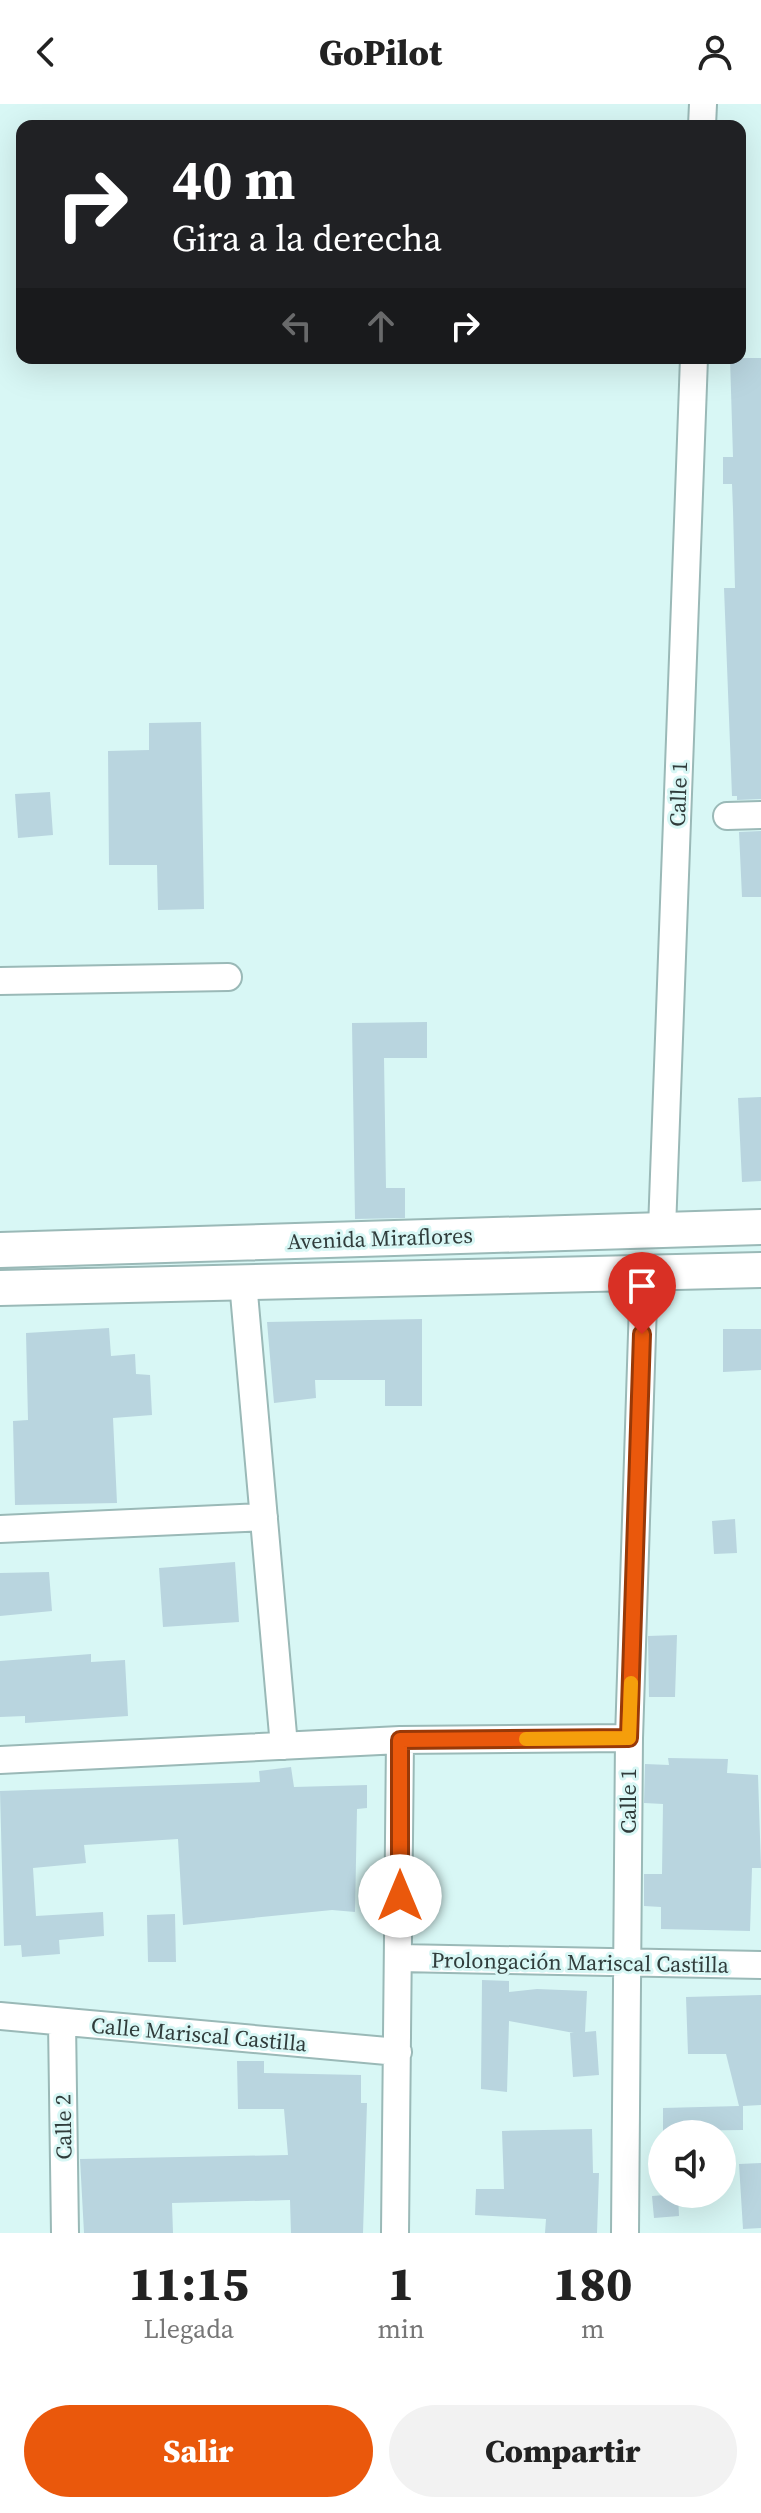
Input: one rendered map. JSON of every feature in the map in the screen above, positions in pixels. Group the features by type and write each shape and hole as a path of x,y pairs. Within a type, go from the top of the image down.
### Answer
{"street":[{"name":"Calle 1","path":"662,1229 694,364"},
{"path":"727,816 761,815"},
{"path":"0,981 228,977"},
{"name":"Avenida Miraflores","path":"0,1250 761,1227"},
{"name":"Avenida Miraflores","path":"0,1288 761,1270"},
{"name":"Calle 1","path":"625,2233 629,1738 644,1272"},
{"path":"243,1282 284,1746"},
{"path":"0,1529 264,1517"},
{"path":"0,1760 400,1740 629,1738"},
{"path":"395,2233 400,1740"},
{"name":"Prolongación Mariscal Castilla","path":"400,1958 627,1965 761,1965"},
{"name":"Calle Mariscal Castilla","path":"0,2016 398,2052"},
{"name":"Calle 2","path":"62,2022 65,2233"}],"building":[{"path":"746,358 761,358 761,799 737,800 737,796 732,796 724,588 735,588 733,510 732,484 723,484 723,457 733,457 730,364 746,364"},
{"path":"201,722 204,909 158,910 157,865 109,865 108,751 149,750 149,723"},
{"path":"50,792 53,835 18,838 15,794"},
{"path":"761,831 761,897 742,897 739,832"},
{"path":"427,1022 427,1058 384,1058 386,1188 405,1188 405,1218 355,1219 352,1023"},
{"path":"761,1097 761,1181 742,1182 738,1098"},
{"path":"422,1319 422,1406 385,1406 385,1380 315,1380 316,1398 274,1403 267,1322"},
{"path":"109,1328 111,1356 135,1354 136,1374 150,1375 152,1415 113,1418 117,1503 15,1505 13,1421 28,1420 26,1333"},
{"path":"723,1329 761,1329 761,1370 723,1372"},
{"path":"735,1519 737,1553 714,1554 712,1521"},
{"path":"235,1562 239,1622 163,1627 159,1568"},
{"path":"49,1572 52,1611 0,1616 0,1573"},
{"path":"677,1635 675,1697 649,1697 648,1636"},
{"path":"91,1654 91,1662 125,1660 128,1716 25,1723 25,1716 0,1717 0,1661"},
{"path":"668,1758 728,1759 727,1773 758,1775 761,1868 752,1868 750,1931 661,1929 661,1907 644,1906 644,1874 662,1874 663,1804 644,1803 645,1764 669,1765"},
{"path":"291,1767 294,1787 367,1785 367,1808 357,1809 355,1912 332,1910 183,1925 178,1839 84,1845 86,1863 33,1868 36,1916 103,1912 104,1936 59,1940 60,1954 22,1957 21,1945 4,1946 0,1791 260,1782 259,1771"},
{"path":"175,1914 176,1962 148,1962 147,1915"},
{"path":"482,1980 509,1981 509,1992 537,1989 587,1991 585,2032 596,2031 599,2075 573,2077 570,2033 574,2033 509,2021 507,2092 481,2089"},
{"path":"761,1995 761,2105 743,2106 743,2130 736,2130 736,2120 663,2120 663,2108 739,2106 726,2054 688,2054 686,1997"},
{"path":"237,2061 264,2061 264,2073 361,2075 361,2103 367,2103 363,2233 291,2233 290,2200 172,2203 173,2233 84,2233 80,2159 288,2155 284,2109 238,2109"},
{"path":"592,2129 593,2173 599,2173 597,2233 545,2233 546,2219 475,2215 476,2189 504,2189 502,2131"},
{"path":"761,2163 761,2228 743,2229 739,2164"},
{"path":"653,2208 679,2208 679,2216 654,2218"}],"slow traffic":[{"path":"526,1739 629,1738 631,1683"}],"route":[{"path":"400,1896 400,1740 629,1738 642,1334"}]}
